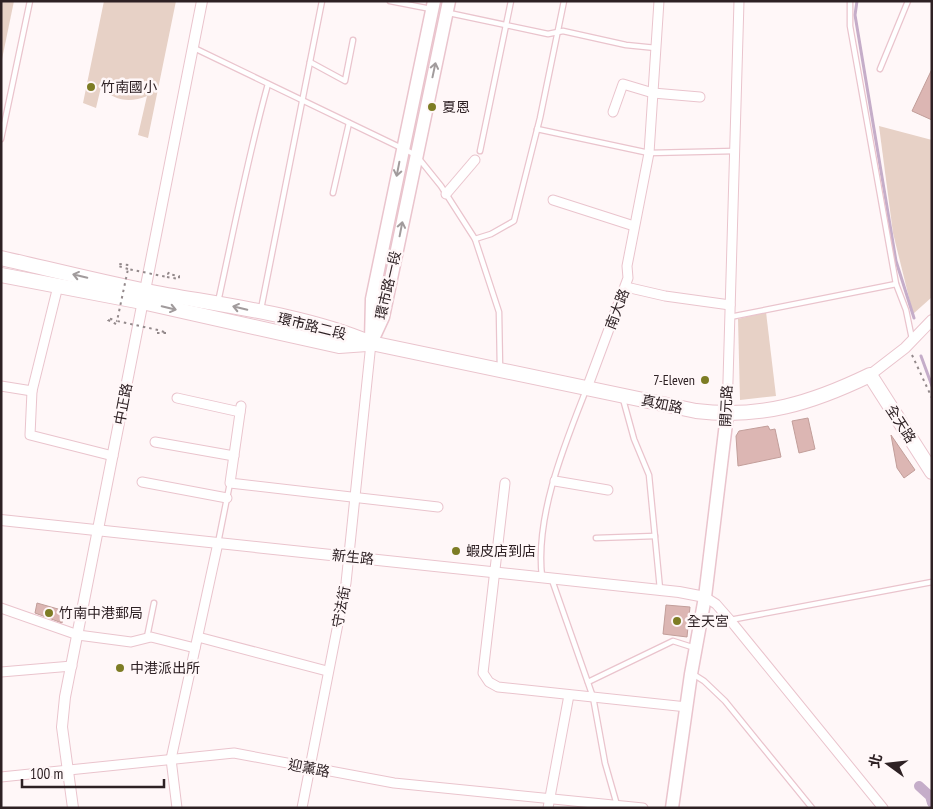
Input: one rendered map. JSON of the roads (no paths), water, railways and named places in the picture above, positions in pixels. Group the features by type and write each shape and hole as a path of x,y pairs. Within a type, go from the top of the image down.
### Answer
{"main road":[{"name":"環市路一段","path":"371,343 372,299 433,5"},
{"name":"環市路一段","path":"371,343 383,317 448,7"},
{"name":"環市路二段","path":"1,258 339,346 371,343"},
{"name":"環市路二段","path":"1,275 58,286 217,303 342,331 371,343"},
{"name":"真如路","path":"371,343 696,411 727,415 752,413 804,403 870,376"},
{"name":"全天路","path":"870,376 932,472"},
{"name":"開元路","path":"672,808 691,674 705,597 727,415"}],"street":[{"name":"中正路","path":"74,808 62,727 143,296 202,1"},
{"name":"南大路","path":"587,388 626,287 626,266 649,153 658,1"},
{"name":"開元路","path":"727,415 739,1"},
{"path":"613,112 623,84 653,94 700,97"},
{"path":"446,194 474,160"},
{"path":"553,200 634,226"},
{"path":"58,286 32,391 30,435 113,456"},
{"path":"626,287 665,296 730,305"},
{"name":"真如路","path":"870,376 909,344 932,320"},
{"name":"守法街","path":"302,808 327,671 346,583 353,496 371,343"},
{"path":"1,386 32,391"},
{"path":"177,398 240,409 230,483 438,507"},
{"path":"155,442 234,456"},
{"path":"555,481 608,490"},
{"path":"142,482 227,498"},
{"path":"505,483 483,673 489,682 498,687 687,707"},
{"name":"新生路","path":"1,520 348,556 495,574 660,590 705,597"},
{"path":"177,808 171,759 218,543"},
{"path":"705,597 716,604 730,620 883,808"},
{"path":"1,608 78,635 130,642 151,638 195,648"},
{"path":"198,637 327,671"},
{"path":"1,672 72,666"},
{"path":"549,803 569,695"},
{"name":"迎薰路","path":"1,777 234,753 394,782 549,803 643,808"}],"lane":[{"path":"1,139 30,1"},
{"path":"260,313 322,1"},
{"path":"390,1 433,5"},
{"path":"480,151 511,1"},
{"path":"475,239 491,234 514,221 537,129 564,1"},
{"path":"850,1 850,26 896,284 906,310 909,344"},
{"path":"880,69 908,1"},
{"path":"448,7 548,34 563,31 626,45 656,48"},
{"path":"310,62 345,81 353,40"},
{"path":"192,47 402,150 416,155 446,194 475,239 499,312 500,370"},
{"path":"217,303 244,188 250,149 268,84"},
{"path":"333,193 349,124"},
{"path":"537,129 649,153 735,151"},
{"path":"730,317 896,284"},
{"name":"南大路","path":"587,388 555,481 542,538 540,556 547,579 593,697 605,763 619,806"},
{"path":"622,396 634,439 648,475 660,590"},
{"path":"218,543 230,483"},
{"path":"596,538 655,536"},
{"path":"730,620 932,582"},
{"path":"147,638 154,603"},
{"path":"588,682 673,641 696,648"},
{"path":"691,674 704,681 725,701 812,808"}],"waterway":[{"path":"857,1 855,15 896,261 914,318"},
{"path":"921,356 932,386"},
{"path":"919,786 930,796 932,803"}],"place":[{"name":"竹南國小","path":"91,87"},
{"name":"夏恩","path":"432,107"},
{"name":"7-Eleven","path":"705,380"},
{"name":"蝦皮店到店","path":"456,551"},
{"name":"竹南中港郵局","path":"49,613"},
{"name":"全天宮","path":"677,621"},
{"name":"中港派出所","path":"120,668"}]}
